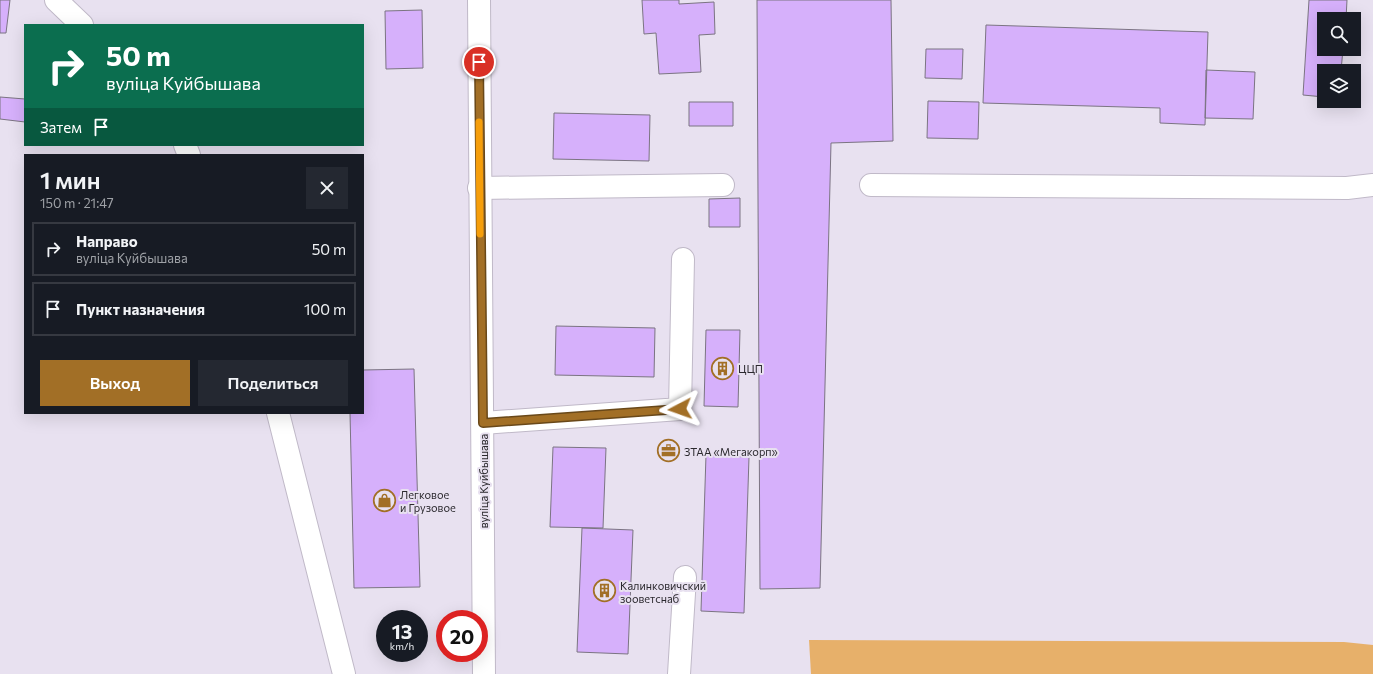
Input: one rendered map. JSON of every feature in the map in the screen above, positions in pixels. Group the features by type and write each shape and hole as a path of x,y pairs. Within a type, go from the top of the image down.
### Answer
{"main road":[{"path":"56,0 81,24"},
{"name":"вуліца Куйбышава","path":"479,0 479,188 483,423 484,674"},
{"path":"479,188 723,185"},
{"path":"871,185 1347,188 1373,185"},
{"path":"483,423 680,409 683,259"},
{"path":"278,414 344,674"},
{"path":"679,674 685,578"}],"shaded area":[{"path":"809,640 1344,642 1373,645 1373,674 811,674"}],"building":[{"path":"0,0 10,0 6,33 0,33"},
{"path":"642,0 679,0 679,4 714,2 715,34 699,35 701,72 659,74 656,33 644,34"},
{"path":"757,0 891,0 893,141 831,143 820,588 760,589"},
{"path":"1309,0 1347,0 1346,12 1317,12 1317,56 1342,56 1342,64 1317,64 1317,96 1303,95"},
{"path":"422,10 423,68 386,69 385,11"},
{"path":"986,25 1208,32 1205,125 1160,123 1160,108 983,103"},
{"path":"926,49 963,49 962,79 925,78"},
{"path":"1206,70 1255,72 1253,119 1205,118"},
{"path":"0,97 24,99 24,122 0,119"},
{"path":"928,101 979,102 978,139 927,138"},
{"path":"689,102 733,102 733,126 689,126"},
{"path":"554,113 650,115 649,161 553,159"},
{"path":"740,198 740,227 709,227 709,199"},
{"path":"556,326 655,328 654,377 555,375"},
{"name":"ЦЦП","path":"706,330 740,330 738,407 704,406"},
{"name":"Легковое и Грузовое","path":"414,369 420,587 354,588 350,414 364,414 364,370"},
{"path":"553,447 606,448 603,528 550,527"},
{"path":"706,455 749,457 744,613 701,611"},
{"name":"Калинковичский зооветснаб","path":"582,528 633,530 628,654 577,652"}],"slow traffic":[{"path":"479,122 480,234"}],"place":[{"name":"ЦЦП","path":"722,368"},
{"name":"ЗТАА «Мегакорп»","path":"669,451"},
{"name":"Легковое и Грузовое","path":"385,500"},
{"name":"Калинковичский зооветснаб","path":"605,591"}],"route":[{"path":"479,62 479,188 483,423 680,409"}]}
